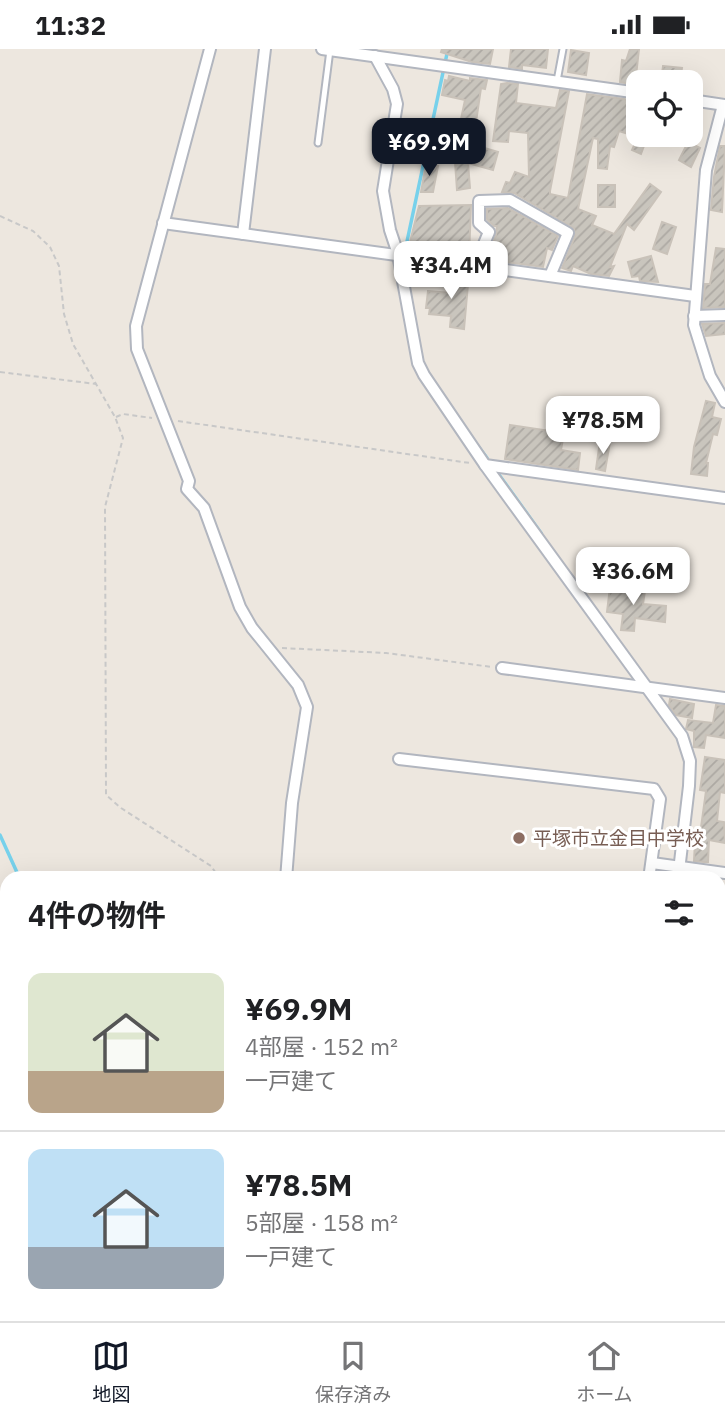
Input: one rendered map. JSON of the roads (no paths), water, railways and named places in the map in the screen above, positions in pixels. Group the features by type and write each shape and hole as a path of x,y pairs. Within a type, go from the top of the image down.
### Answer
{"street":[{"path":"210,49 135,326 137,349 189,481 187,489 204,508 240,607 251,628 298,685 307,707 292,803 287,871"},
{"path":"243,234 265,49"},
{"path":"326,50 381,54 443,66 626,91"},
{"path":"381,54 397,104 383,191 390,230 398,254 418,363 485,465 682,736 690,761 679,871"},
{"path":"703,102 724,105 706,170 694,325 710,376 725,402"},
{"path":"475,265 489,232 479,223 479,201 510,200 568,233 550,276"},
{"path":"163,223 695,296"},
{"path":"694,316 725,315"},
{"path":"485,465 725,498"},
{"path":"502,668 725,698"},
{"path":"400,759 654,789 660,799 650,871"},
{"path":"652,863 674,871"}],"lane":[{"path":"557,82 563,49"},
{"path":"318,143 326,50"}],"waterway":[{"path":"406,246 448,49"},
{"path":"478,446 487,458"},
{"path":"497,472 541,533"},
{"path":"0,835 16,871"}],"place":[{"name":"平塚市立金目中学校","path":"519,838"}]}
